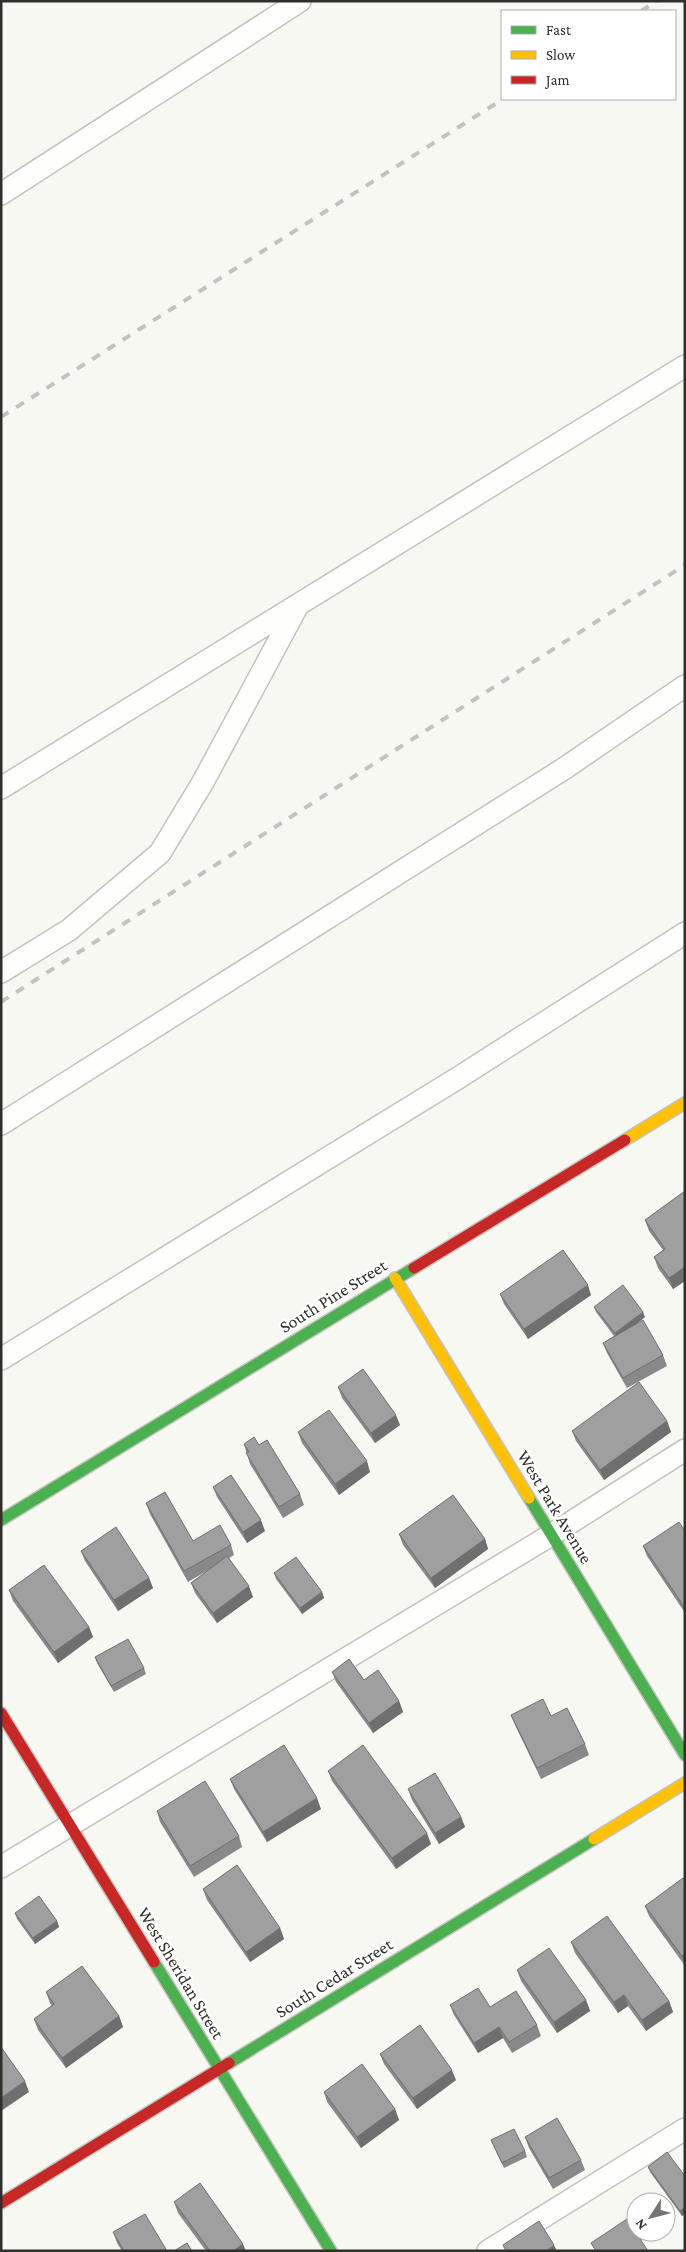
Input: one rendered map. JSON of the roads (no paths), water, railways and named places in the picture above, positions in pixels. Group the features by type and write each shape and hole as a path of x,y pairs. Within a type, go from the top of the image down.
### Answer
{"street":[{"name":"South Pine Street","path":"1,1520 395,1278 685,1103"},
{"name":"West Park Avenue","path":"395,1278 685,1755"},
{"name":"West Sheridan Street","path":"1,1713 332,2251"},
{"name":"South Cedar Street","path":"1,2203 685,1783"}],"lane":[{"path":"1,194 300,1"},
{"path":"1,788 685,366"},
{"path":"1,972 68,930 160,853 203,782 298,605"},
{"path":"1,1124 565,768 685,686"},
{"path":"1,1359 458,1078 685,933"},
{"path":"1,1867 551,1535 685,1450"},
{"path":"488,2251 685,2129"}],"railway":[{"path":"643,10 657,1"},
{"path":"1,417 501,100"},
{"path":"1,1002 685,565"}]}
